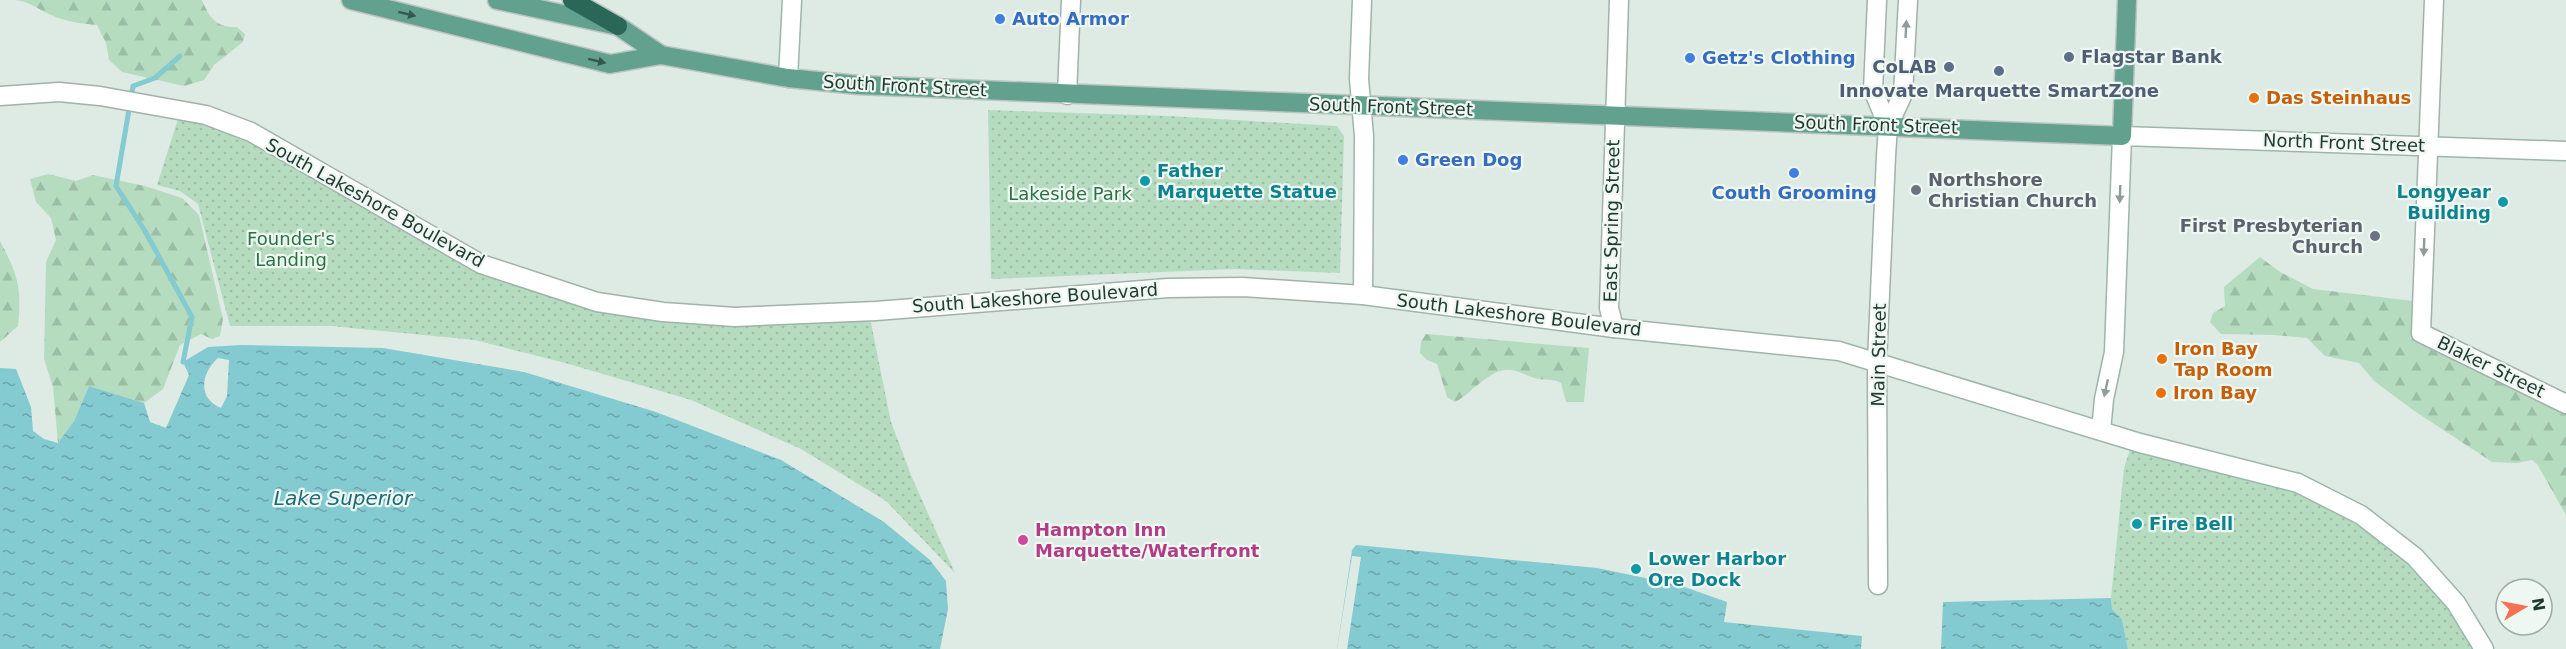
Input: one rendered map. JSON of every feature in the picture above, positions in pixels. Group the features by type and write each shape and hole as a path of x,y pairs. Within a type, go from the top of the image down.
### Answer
{"highway":[{"path":"572,0 618,26"}],"main road":[{"name":"South Front Street","path":"351,0 610,64 661,56 788,78 858,85 2122,136"},
{"name":"South Front Street","path":"497,0 618,26 661,56"},
{"path":"2122,136 2127,0"}],"street":[{"path":"788,78 792,0"},
{"path":"1067,95 1071,0"},
{"path":"1362,0 1359,79 1364,136 1364,296"},
{"name":"East Spring Street","path":"1614,328 1609,308 1619,0"},
{"name":"Main Street","path":"1877,0 1873,90 1888,126"},
{"name":"Main Street","path":"1878,585 1877,362 1888,126 1903,94 1908,0"},
{"path":"2427,147 2434,0"},
{"name":"South Lakeshore Boulevard","path":"0,96 58,92 100,96 206,116 251,132 482,264 597,302 663,312 735,317 876,310 1168,288 1243,287 1364,296 1614,328 1839,351 2139,443 2298,483 2361,515 2415,557 2456,603 2484,649"},
{"path":"2102,431 2104,399 2114,352 2122,136"},
{"name":"North Front Street","path":"2122,136 2566,151"},
{"name":"Blaker Street","path":"2427,147 2421,333 2566,404"}],"green space":[{"path":"17,0 202,0 207,12 214,20 224,26 237,27 245,34 243,42 214,65 204,80 184,86 122,72 109,60 106,43 97,25 66,20"},
{"name":"Lakeside Park","path":"988,110 1169,116 1337,126 1344,136 1340,273 1235,269 991,279"},
{"name":"Founder's Landing","path":"178,119 224,128 564,299 870,318 891,422 913,480 955,573 886,501 801,449 691,400 569,364 475,340 331,326 230,326 198,204 180,191 157,185"},
{"path":"48,174 76,181 93,175 145,186 182,198 199,215 223,319 220,336 212,339 201,334 180,345 163,389 144,403 89,386 74,421 58,443 53,387 44,359 46,262 56,240 51,218 36,202 30,179"},
{"path":"0,241 15,273 19,301 18,326 0,342"},
{"path":"2260,257 2280,272 2313,289 2413,301 2416,310 2412,327 2418,340 2566,412 2566,515 2537,464 2532,460 2517,463 2492,462 2413,410 2374,381 2359,363 2325,356 2307,338 2221,334 2210,322 2213,313 2225,306 2224,287"},
{"path":"1426,334 1589,348 1584,402 1566,402 1561,383 1558,381 1538,379 1508,370 1491,375 1455,402 1447,397 1437,364 1427,360 1420,353 1421,342"},
{"path":"2133,441 2298,483 2415,557 2484,649 2128,649 2122,619 2112,609 2111,598 2124,468"}],"water":[{"name":"Lake Superior","path":"241,345 383,348 524,372 656,412 781,460 884,522 930,560 946,581 948,609 940,649 0,649 0,368 16,369 31,407 33,431 44,439 58,443 74,421 89,386 144,403 150,422 166,428 189,375 183,362 208,347","holes":["218,358 229,360 227,396 221,408 208,398 205,392 205,378"]},
{"path":"1356,545 1597,568 1679,585 1727,602 1724,622 1862,636 1861,649 1337,649 1352,550"},
{"path":"2111,598 2112,609 2122,619 2128,649 1941,649 1943,602"}],"pier":[{"path":"1352,556 1361,557 1347,649 1337,649"}],"waterway":[{"path":"180,56 155,78 133,86 116,186 145,231 192,317 183,362"}],"place":[{"name":"Auto Armor","path":"1000,19"},
{"name":"Flagstar Bank","path":"2069,57"},
{"name":"Getz's Clothing","path":"1690,58"},
{"name":"CoLAB","path":"1949,67"},
{"name":"Innovate Marquette SmartZone","path":"1999,71"},
{"name":"Das Steinhaus","path":"2254,98"},
{"name":"Green Dog","path":"1403,160"},
{"name":"Couth Grooming","path":"1794,173"},
{"name":"Father Marquette Statue","path":"1145,181"},
{"name":"Northshore Christian Church","path":"1916,190"},
{"name":"Longyear Building","path":"2503,202"},
{"name":"First Presbyterian Church","path":"2375,236"},
{"name":"Iron Bay Tap Room","path":"2162,359"},
{"name":"Iron Bay","path":"2161,393"},
{"name":"Fire Bell","path":"2137,524"},
{"name":"Hampton Inn Marquette/Waterfront","path":"1023,540"},
{"name":"Lower Harbor Ore Dock","path":"1636,569"}]}
